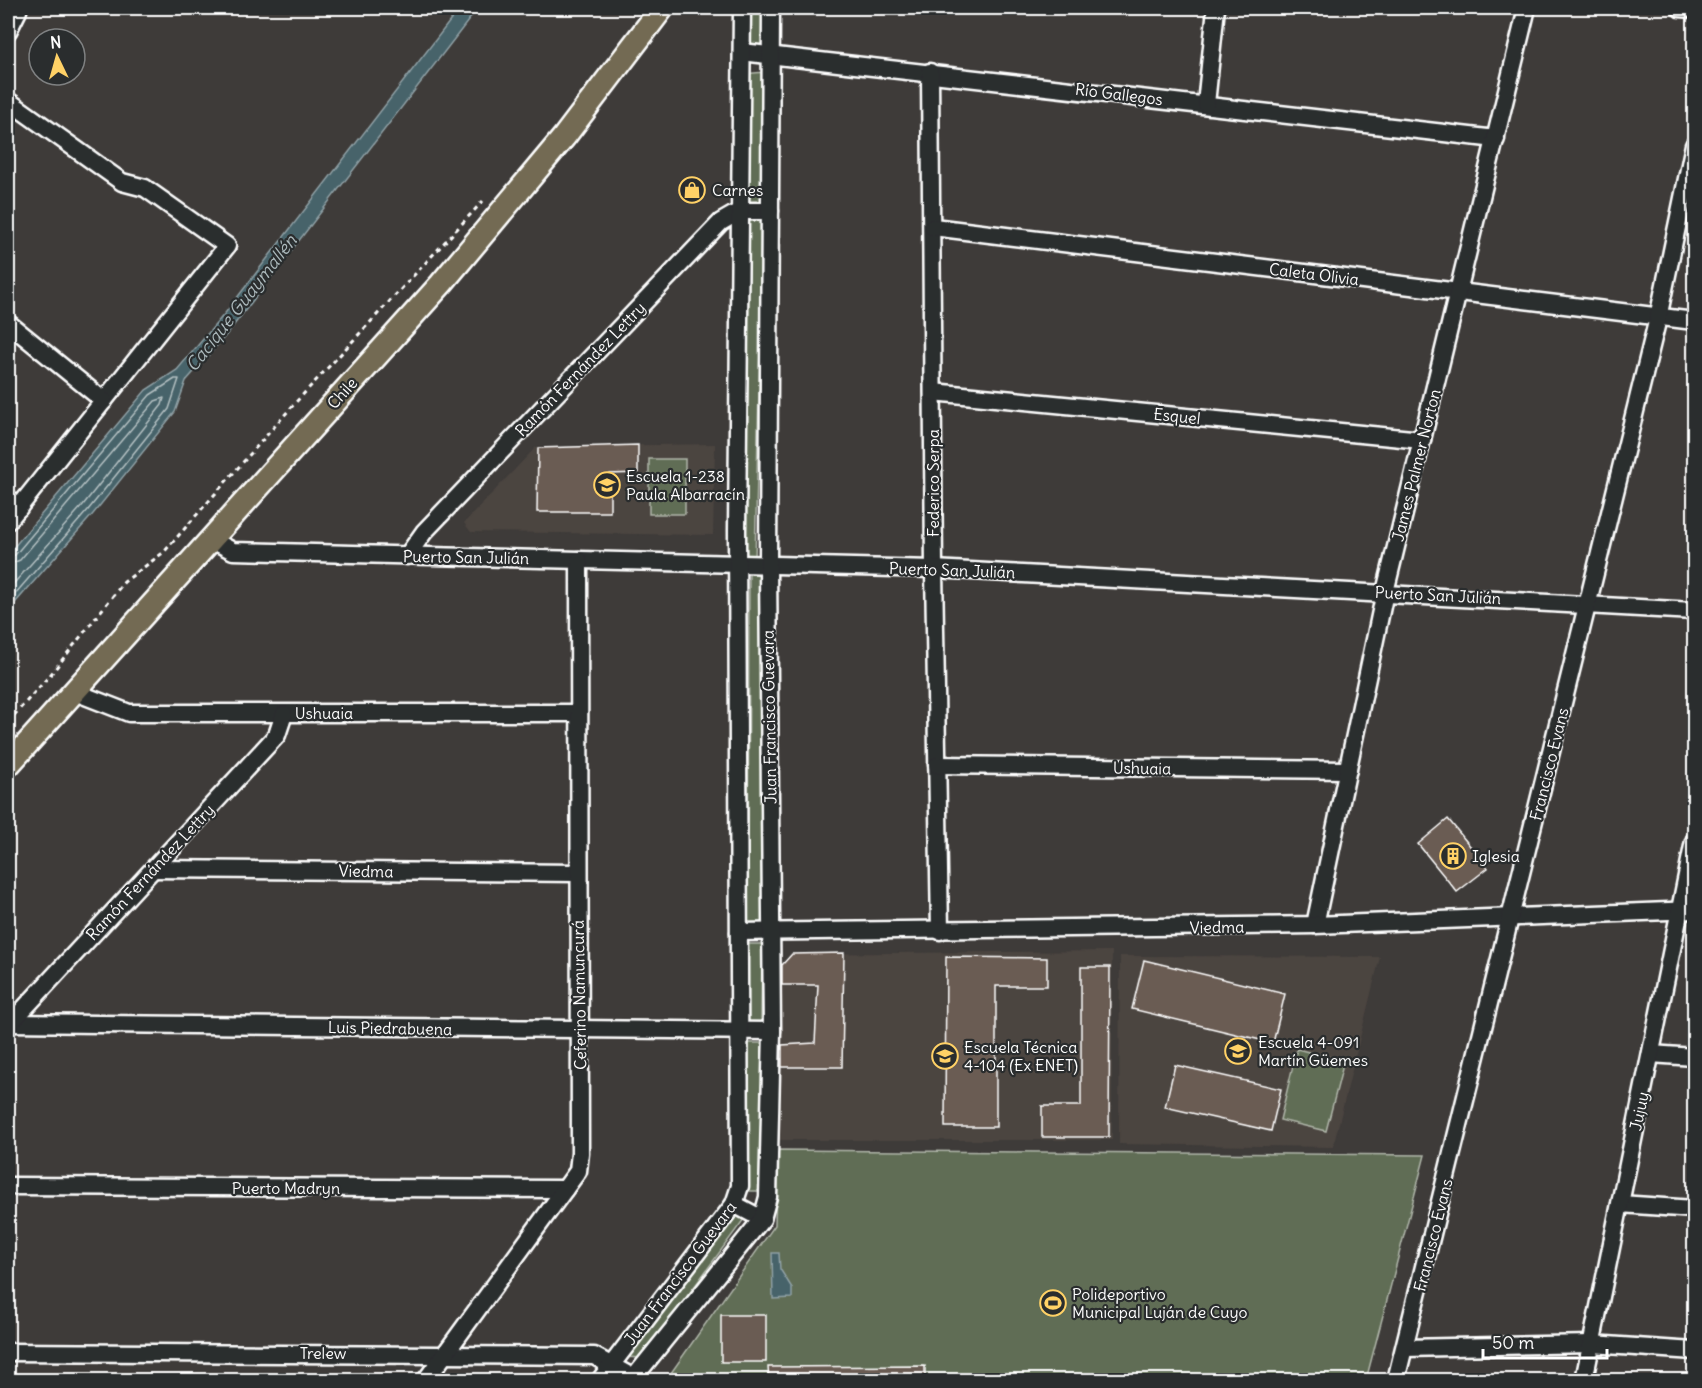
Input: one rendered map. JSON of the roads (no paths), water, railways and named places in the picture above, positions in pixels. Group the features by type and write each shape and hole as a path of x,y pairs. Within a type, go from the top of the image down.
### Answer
{"main road":[{"name":"Chile","path":"8,765 441,284 564,137 662,8"}],"street":[{"name":"Juan Francisco Guevara","path":"600,1380 734,1204 740,1186 738,564 742,8"},
{"name":"Juan Francisco Guevara","path":"633,1379 762,1219 768,1197 772,1031 768,565 771,8"},
{"path":"1206,104 1216,8"},
{"name":"James Palmer Norton","path":"1315,926 1385,592 1527,8"},
{"path":"1680,8 1695,9"},
{"path":"8,31 18,11"},
{"name":"Río Gallegos","path":"742,52 1496,139"},
{"name":"Federico Serpa","path":"930,72 933,227 933,569 940,931"},
{"path":"8,104 10,102 122,182 145,188 228,246 104,401 11,509"},
{"name":"Francisco Evans","path":"1396,1380 1658,318 1695,145"},
{"path":"740,211 770,211"},
{"name":"Ramón Fernández Lettry","path":"407,556 424,531 720,222 740,211"},
{"name":"Caleta Olivia","path":"933,227 1695,321"},
{"path":"8,323 104,401"},
{"name":"Esquel","path":"933,392 1422,440"},
{"name":"Puerto San Julián","path":"212,540 232,551 933,569 1385,592 1695,611"},
{"name":"Ceferino Namuncurá","path":"426,1380 448,1353 578,1171 580,1153 579,560"},
{"name":"Ushuaia","path":"75,692 129,713 578,713"},
{"name":"Ramón Fernández Lettry","path":"8,1024 277,735 284,714"},
{"name":"Ushuaia","path":"937,765 1348,770"},
{"name":"Jujuy","path":"1584,1380 1651,1054 1688,910 1695,841"},
{"name":"Viedma","path":"154,869 578,873"},
{"name":"Viedma","path":"739,932 1315,926 1688,910"},
{"name":"Luis Piedrabuena","path":"8,1024 772,1031"},
{"path":"1651,1054 1695,1057"},
{"name":"Puerto Madryn","path":"8,1186 565,1190"},
{"path":"734,1204 762,1219"},
{"path":"1620,1204 1695,1209"},
{"path":"1405,1348 1592,1344 1695,1351"},
{"name":"Trelew","path":"8,1352 448,1353 594,1356 633,1379"}],"water":[{"name":"Cacique Guaymallén","path":"460,8 478,8 227,334 186,381 175,412 93,514 8,611 8,554 146,390 177,370 226,312"},
{"path":"772,1253 779,1253 780,1269 792,1288 792,1298 773,1299"}],"place":[{"name":"Carnes","path":"692,190"},
{"name":"Escuela 1-238 Paula Albarracín","path":"607,485"},
{"name":"Iglesia","path":"1453,856"},
{"name":"Escuela 4-091 Martín Güemes","path":"1238,1051"},
{"name":"Escuela Técnica 4-104 (Ex ENET)","path":"945,1056"},
{"name":"Polideportivo Municipal Luján de Cuyo","path":"1053,1303"}]}
